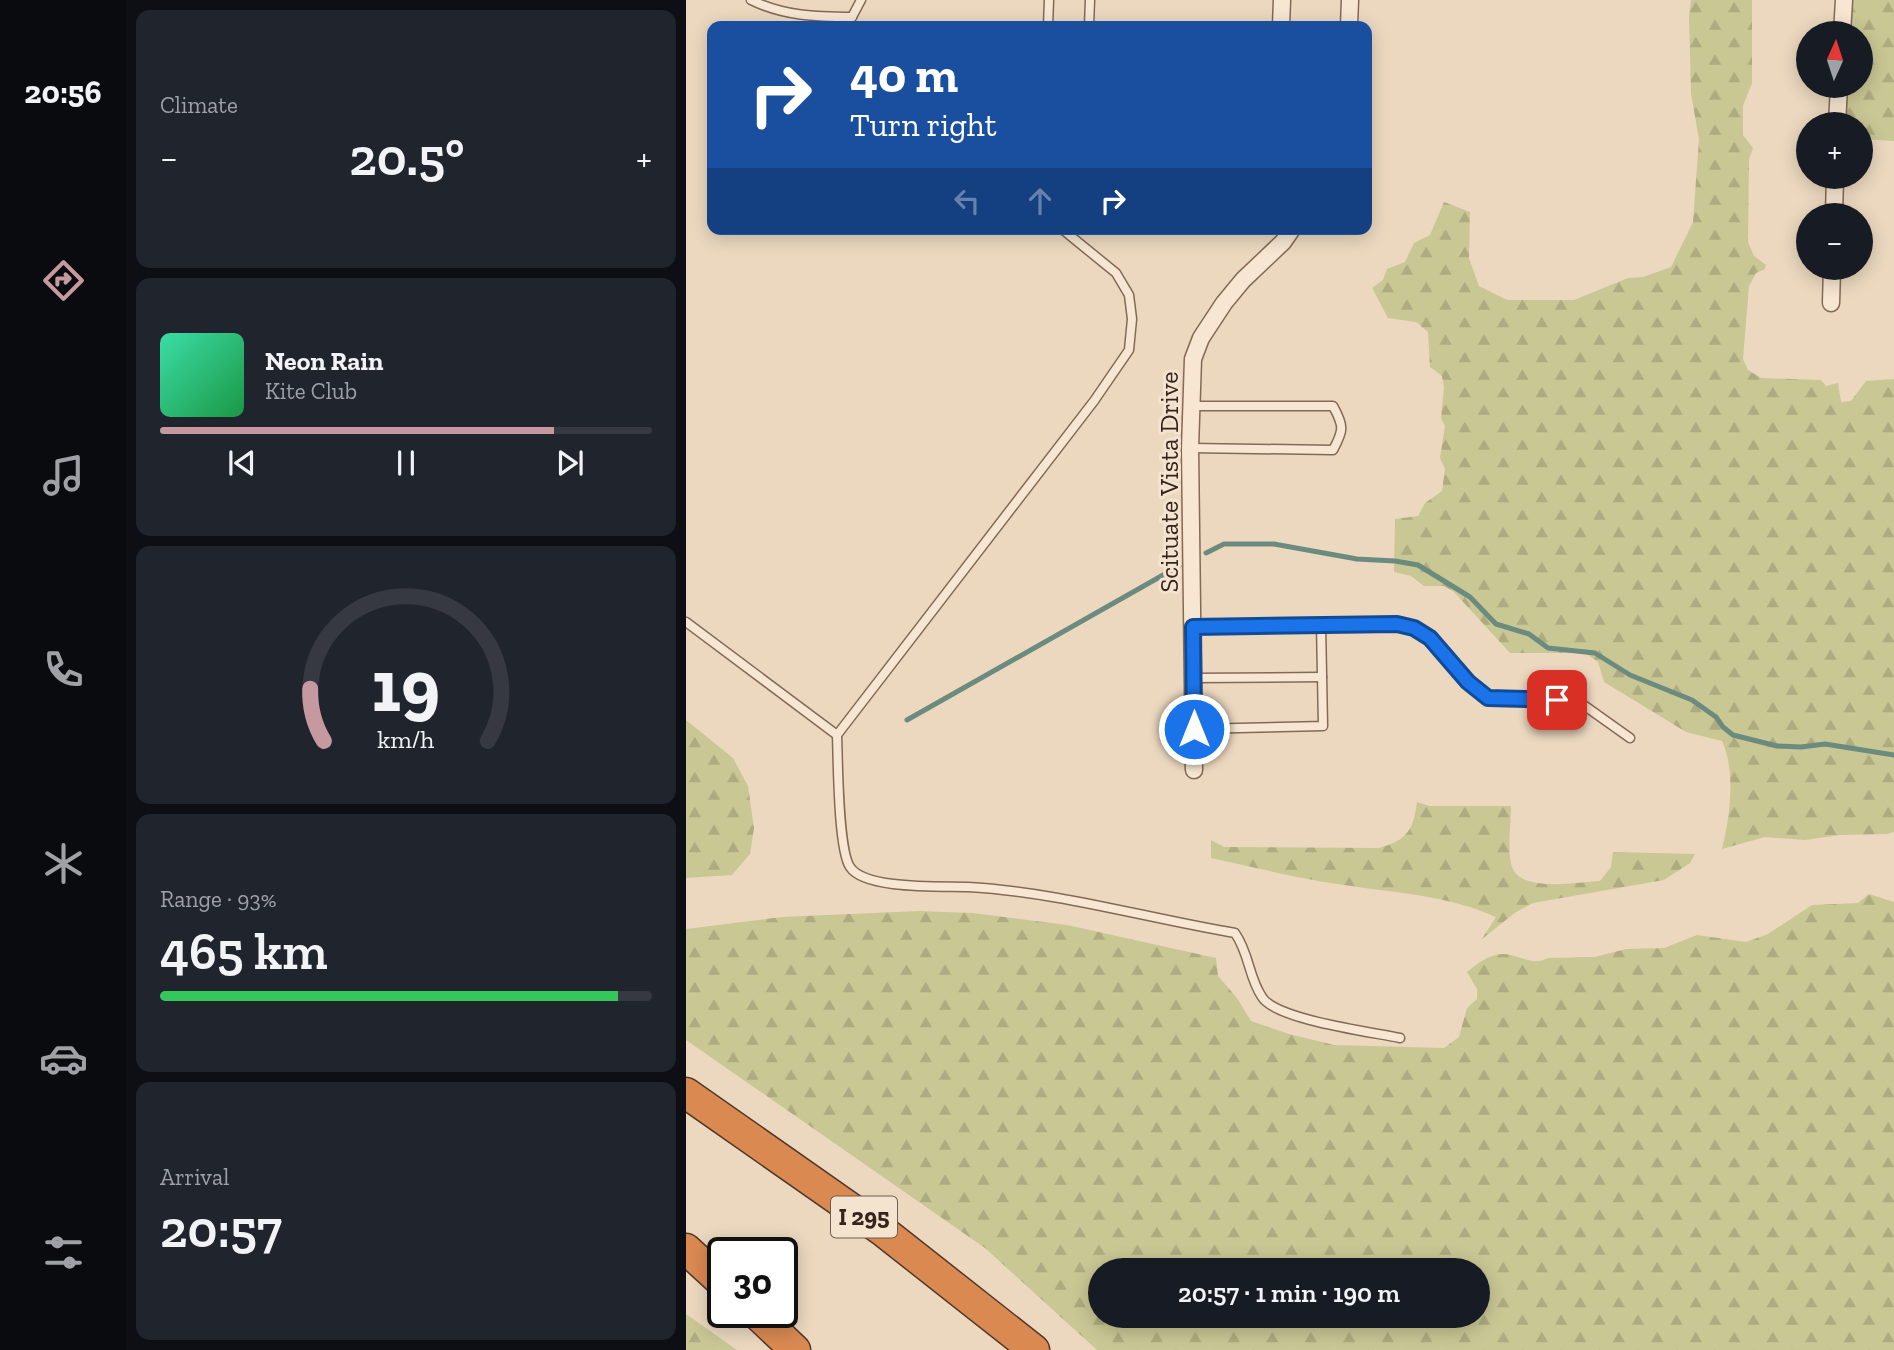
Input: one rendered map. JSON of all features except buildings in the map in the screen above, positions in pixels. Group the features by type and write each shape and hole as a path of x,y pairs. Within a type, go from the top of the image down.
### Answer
{"highway":[{"name":"I 295","path":"686,1093 883,1231 1034,1350"},
{"path":"686,1250 707,1269"},
{"path":"772,1328 795,1350"}],"street":[{"path":"1281,21 1282,0"},
{"path":"1349,21 1350,0"},
{"path":"1843,21 1844,0"},
{"name":"Scituate Vista Drive","path":"1194,770 1190,449 1193,359 1201,338 1224,303 1288,235"},
{"path":"1831,303 1832,280"}],"lane":[{"path":"751,0 771,10 809,17 852,17"},
{"path":"852,17 861,0"},
{"path":"1048,21 1049,0"},
{"path":"1089,21 1090,0"},
{"path":"852,17 854,21"},
{"path":"1069,235 1116,273 1129,295 1132,318 1129,350 1094,401 836,735 843,844 850,867 863,877 894,884 1001,889 1088,903 1170,922 1235,933 1245,948 1252,979 1264,1001 1290,1016 1400,1038"},
{"path":"1190,449 1333,450 1341,435 1342,421 1333,406 1191,406"},
{"path":"686,622 836,735"},
{"path":"1193,627 1384,623 1414,628 1430,638 1468,682 1488,698 1571,701 1585,706 1630,738"},
{"path":"1194,729 1323,726 1321,624"},
{"path":"1193,678 1322,677"}],"green space":[{"path":"1691,0 1752,0 1752,83 1743,106 1743,135 1753,148 1749,159 1748,242 1754,256 1766,265 1765,269 1756,273 1749,286 1743,359 1748,370 1761,378 1821,380 1826,386 1838,383 1841,402 1851,401 1866,381 1894,379 1894,832 1887,834 1840,835 1805,840 1765,837 1722,849 1729,809 1730,780 1722,741 1686,732 1604,682 1598,662 1585,653 1510,653 1454,592 1444,586 1424,586 1411,576 1394,572 1395,519 1418,516 1425,503 1442,491 1445,469 1440,458 1445,426 1441,418 1444,387 1442,376 1430,367 1428,332 1416,322 1388,318 1372,288 1383,280 1387,269 1405,262 1414,243 1430,235 1444,202 1470,212 1469,258 1479,286 1507,300 1574,300 1628,278 1643,277 1671,267 1693,222 1699,139 1691,94"},
{"path":"1844,0 1894,0 1894,141 1873,140 1873,112 1838,112 1839,98 1873,98 1873,21 1843,21"},
{"path":"686,720 733,758 748,786 754,828 750,854 732,875 686,878"},
{"path":"1417,802 1430,806 1511,806 1509,846 1512,867 1517,875 1538,883 1600,881 1611,867 1613,852 1695,854 1690,863 1664,880 1533,903 1516,912 1482,939 1496,917 1457,903 1306,879 1211,858 1211,840 1224,847 1379,848 1396,842 1407,833"},
{"path":"1869,894 1894,902 1894,1350 1097,1350 985,1248 686,1040 686,929 782,917 918,911 973,913 1067,925 1216,958 1218,976 1237,998 1251,1021 1289,1034 1334,1045 1444,1048 1459,1037 1467,1008 1477,999 1477,989 1467,972 1493,956 1503,954 1531,961 1595,957 1626,949 1664,948 1697,935 1746,942 1768,934 1812,905 1858,903"},
{"path":"686,1314 737,1350 686,1350"}],"waterway":[{"path":"1206,553 1224,544 1274,544 1357,559 1418,565 1470,597 1496,624 1529,634 1548,648 1595,653 1630,675 1692,700 1716,717 1733,735 1777,746 1825,744 1894,755"},
{"path":"907,720 1179,566"}],"route":[{"path":"1194,729 1193,627 1397,624 1414,628 1430,638 1468,682 1488,698 1557,700"}]}
